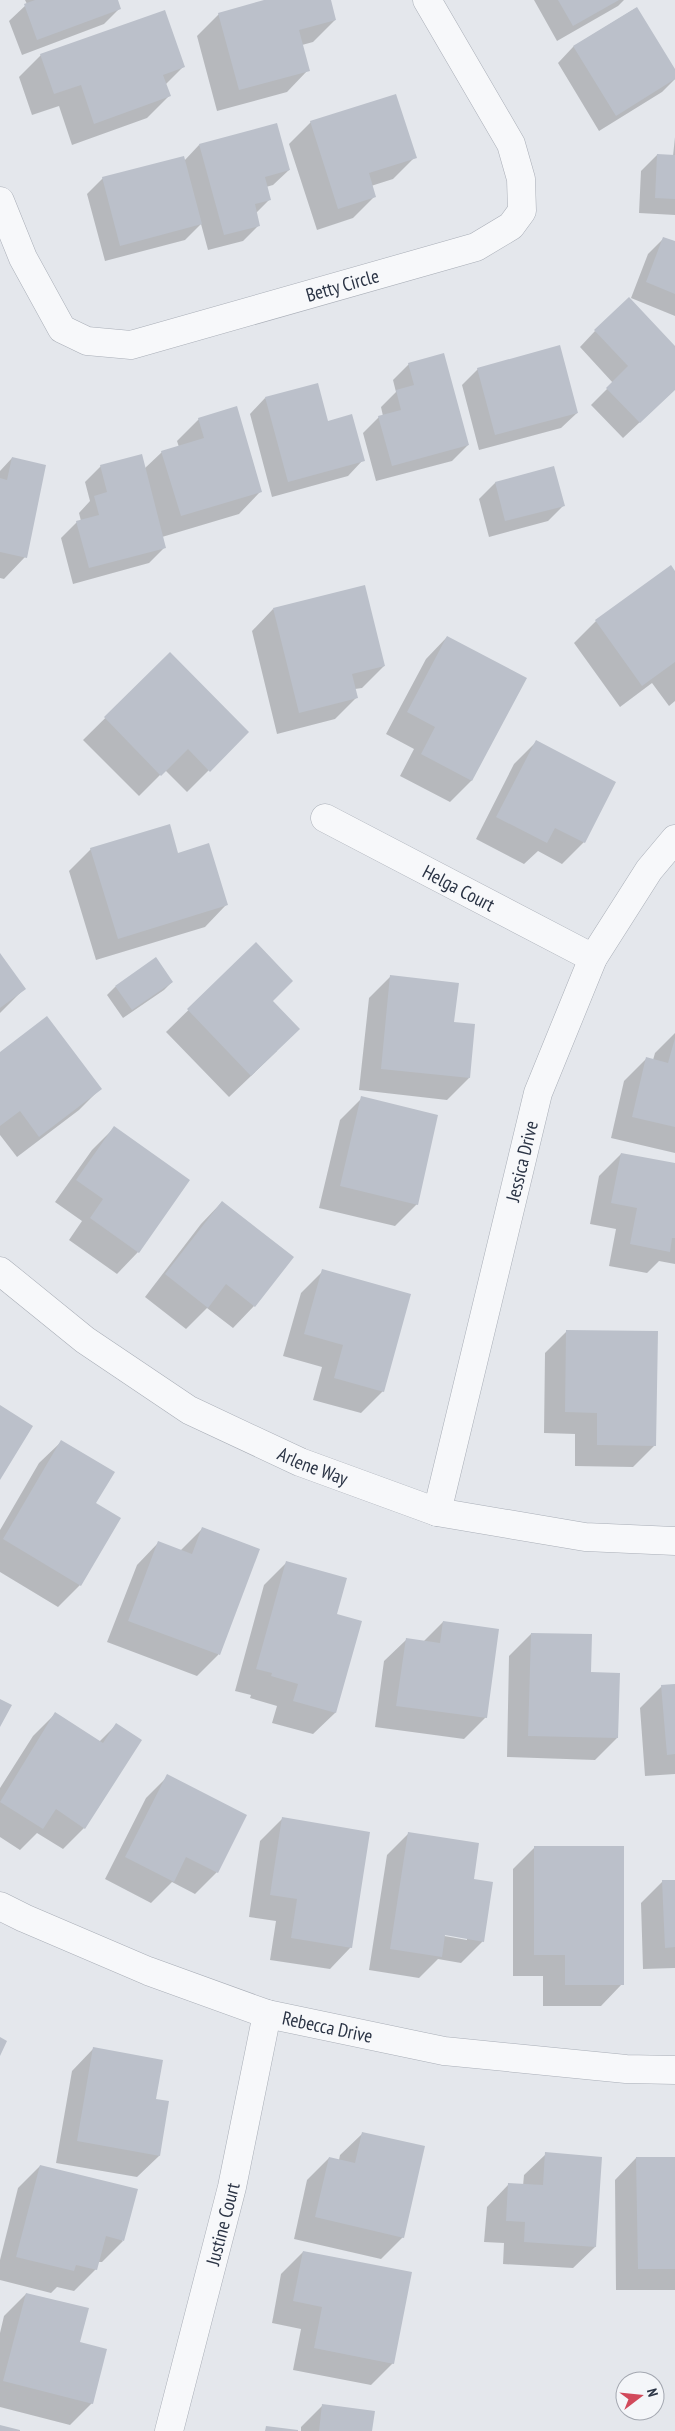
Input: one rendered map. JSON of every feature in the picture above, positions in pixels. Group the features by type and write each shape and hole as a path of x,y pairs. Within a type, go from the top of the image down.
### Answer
{"street":[{"name":"Betty Circle","path":"0,201 23,258 62,329 87,341 130,345 476,247 511,226 522,211 521,179 511,144 427,0"},
{"name":"Helga Court","path":"325,818 593,958"},
{"name":"Jessica Drive","path":"437,1512 538,1093 593,958 649,870 675,839"},
{"name":"Arlene Way","path":"0,1271 85,1340 189,1410 300,1462 437,1512 585,1537 675,1541"},
{"name":"Rebecca Drive","path":"0,1906 148,1971 268,2014 444,2051 626,2069 675,2070"},
{"name":"Justine Court","path":"169,2431 232,2187 268,2014"}],"building":[{"path":"35,0 118,0 121,9 37,40 24,4"},
{"path":"264,0 331,0 336,20 299,30 310,71 239,90 218,13"},
{"path":"558,0 619,0 573,26"},
{"path":"637,7 675,69 675,79 616,116 573,46"},
{"path":"165,10 185,67 163,75 171,96 94,124 81,85 54,94 40,54"},
{"path":"396,94 417,158 369,173 376,197 338,209 310,121"},
{"path":"277,123 290,170 265,177 271,200 255,204 260,226 224,235 199,144"},
{"path":"657,154 675,155 675,199 655,198"},
{"path":"184,156 202,224 120,246 102,177"},
{"path":"663,237 675,241 675,294 646,282"},
{"path":"629,297 675,346 675,390 640,423 606,388 628,366 594,330"},
{"path":"560,345 578,413 495,435 477,368"},
{"path":"444,353 469,445 392,466 378,416 401,410 396,390 414,385 408,363"},
{"path":"318,383 328,421 352,414 365,461 288,482 265,397"},
{"path":"237,406 262,492 181,516 161,451 204,438 198,418"},
{"path":"142,454 166,548 89,568 76,521 99,515 94,496 107,492 100,465"},
{"path":"12,457 46,465 27,558 0,552 0,478 7,480"},
{"path":"554,466 565,506 505,521 495,482"},
{"path":"671,565 675,571 675,662 642,686 595,620"},
{"path":"365,585 385,666 352,674 358,698 299,713 273,608"},
{"path":"447,636 527,678 472,781 421,754 435,727 407,712"},
{"path":"170,652 249,732 210,772 188,749 161,776 104,717"},
{"path":"536,740 616,782 585,843 555,828 547,843 496,817"},
{"path":"170,824 178,853 209,843 228,905 118,939 90,848"},
{"path":"256,942 293,981 273,1001 300,1029 251,1076 187,1009"},
{"path":"0,953 26,989 0,1008"},
{"path":"156,957 173,982 132,1010 115,986"},
{"path":"390,975 459,983 454,1022 475,1024 470,1078 381,1069"},
{"path":"47,1016 102,1089 39,1137 20,1111 0,1126 0,1052"},
{"path":"675,1038 675,1127 632,1117 646,1057 668,1063"},
{"path":"361,1096 438,1115 418,1205 340,1186"},
{"path":"114,1126 190,1180 139,1253 90,1218 103,1199 76,1180"},
{"path":"621,1153 675,1163 675,1238 672,1238 670,1252 630,1244 637,1208 611,1203"},
{"path":"222,1201 294,1257 255,1307 226,1284 208,1308 165,1274"},
{"path":"322,1269 411,1294 384,1392 334,1378 343,1345 304,1334"},
{"path":"566,1330 658,1331 656,1446 597,1445 597,1413 565,1412"},
{"path":"0,1405 33,1426 0,1480"},
{"path":"61,1440 115,1472 96,1503 121,1518 81,1586 3,1539"},
{"path":"202,1527 260,1549 220,1655 128,1621 158,1541 192,1554"},
{"path":"286,1561 347,1578 337,1614 362,1621 336,1713 293,1701 298,1684 271,1676 272,1673 256,1669"},
{"path":"443,1621 499,1629 487,1718 396,1706 406,1638 440,1643"},
{"path":"531,1633 592,1634 591,1672 620,1673 618,1738 528,1736"},
{"path":"675,1684 675,1754 667,1755 661,1685"},
{"path":"0,1699 12,1705 0,1727"},
{"path":"55,1712 103,1743 116,1723 142,1740 85,1829 56,1809 43,1829 0,1802"},
{"path":"167,1774 247,1815 218,1873 186,1857 174,1882 125,1857"},
{"path":"282,1817 370,1832 352,1948 291,1938 297,1899 270,1895"},
{"path":"408,1832 479,1843 474,1879 493,1882 484,1942 445,1935 442,1957 390,1949"},
{"path":"534,1846 624,1846 624,1985 565,1985 565,1955 534,1955"},
{"path":"662,1880 675,1880 675,1947 665,1948"},
{"path":"0,2037 7,2041 0,2056"},
{"path":"93,2047 163,2060 156,2099 169,2101 160,2156 77,2141"},
{"path":"362,2132 425,2146 404,2238 315,2217 329,2157 355,2163"},
{"path":"545,2152 602,2157 596,2247 524,2242 525,2222 506,2221 508,2183 543,2185"},
{"path":"636,2157 675,2157 675,2269 638,2269"},
{"path":"40,2165 138,2189 124,2241 106,2236 97,2270 76,2265 74,2271 16,2257"},
{"path":"303,2251 412,2272 394,2364 314,2348 322,2307 293,2301"},
{"path":"26,2293 89,2308 80,2342 107,2349 93,2404 3,2381"},
{"path":"322,2404 375,2411 372,2431 319,2431"},
{"path":"0,2425 20,2430 20,2431 0,2431"},
{"path":"266,2426 298,2430 298,2431 265,2431"}]}
